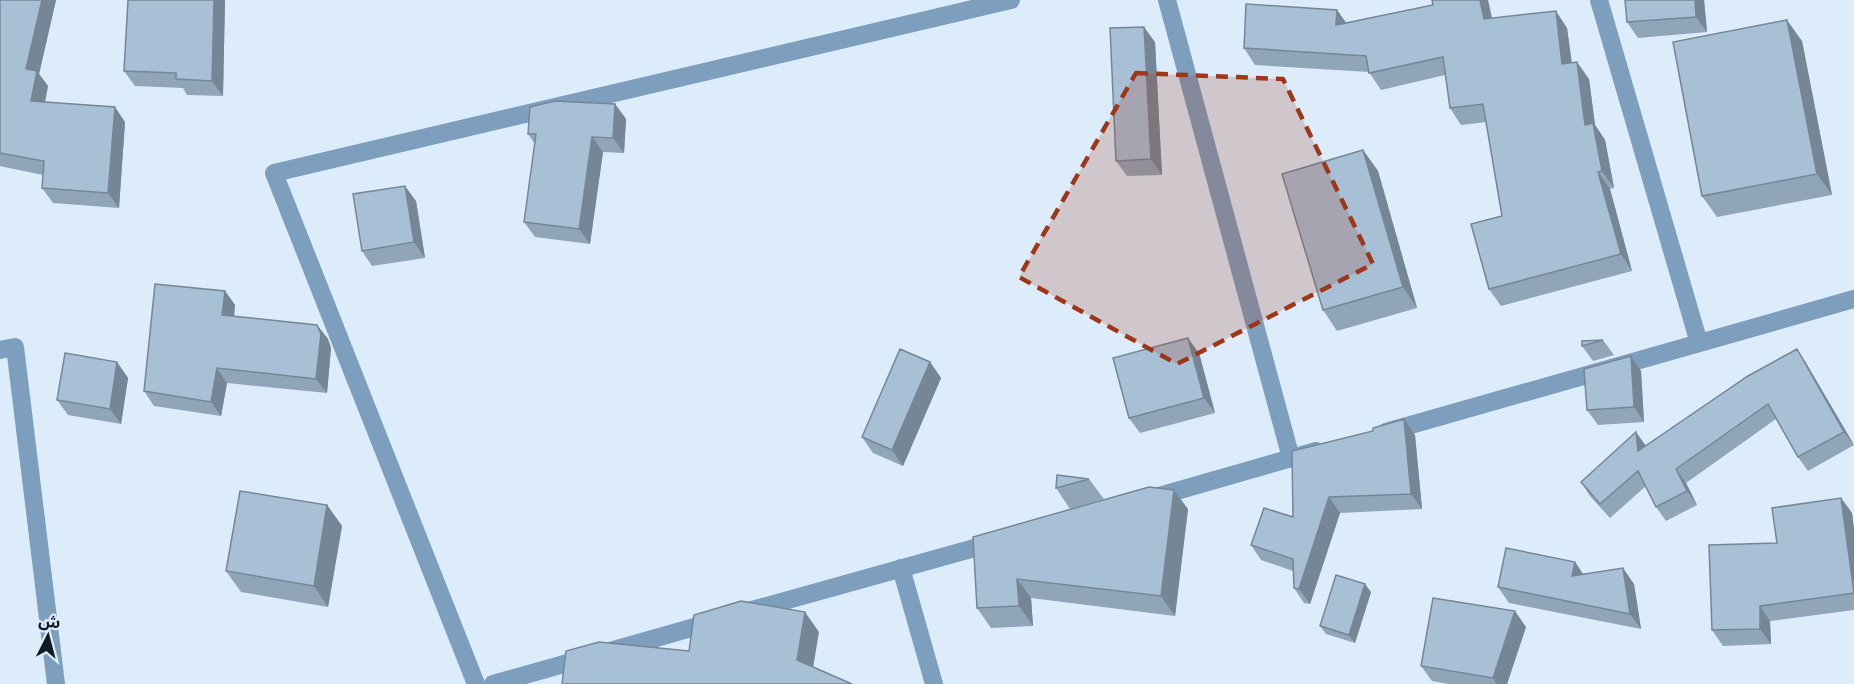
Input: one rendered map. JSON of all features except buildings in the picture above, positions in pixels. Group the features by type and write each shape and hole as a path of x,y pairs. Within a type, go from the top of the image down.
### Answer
{"street":[{"path":"476,684 274,174 1011,0"},
{"path":"1167,0 1291,458"},
{"path":"1599,0 1699,343"},
{"path":"1371,436 1854,299"},
{"path":"0,350 15,346 56,684"},
{"path":"1131,504 1337,446"},
{"path":"492,684 1016,536"},
{"path":"901,568 934,684"}],"highlighted area":[{"path":"1136,73 1283,79 1373,264 1177,364 1019,277"}]}
